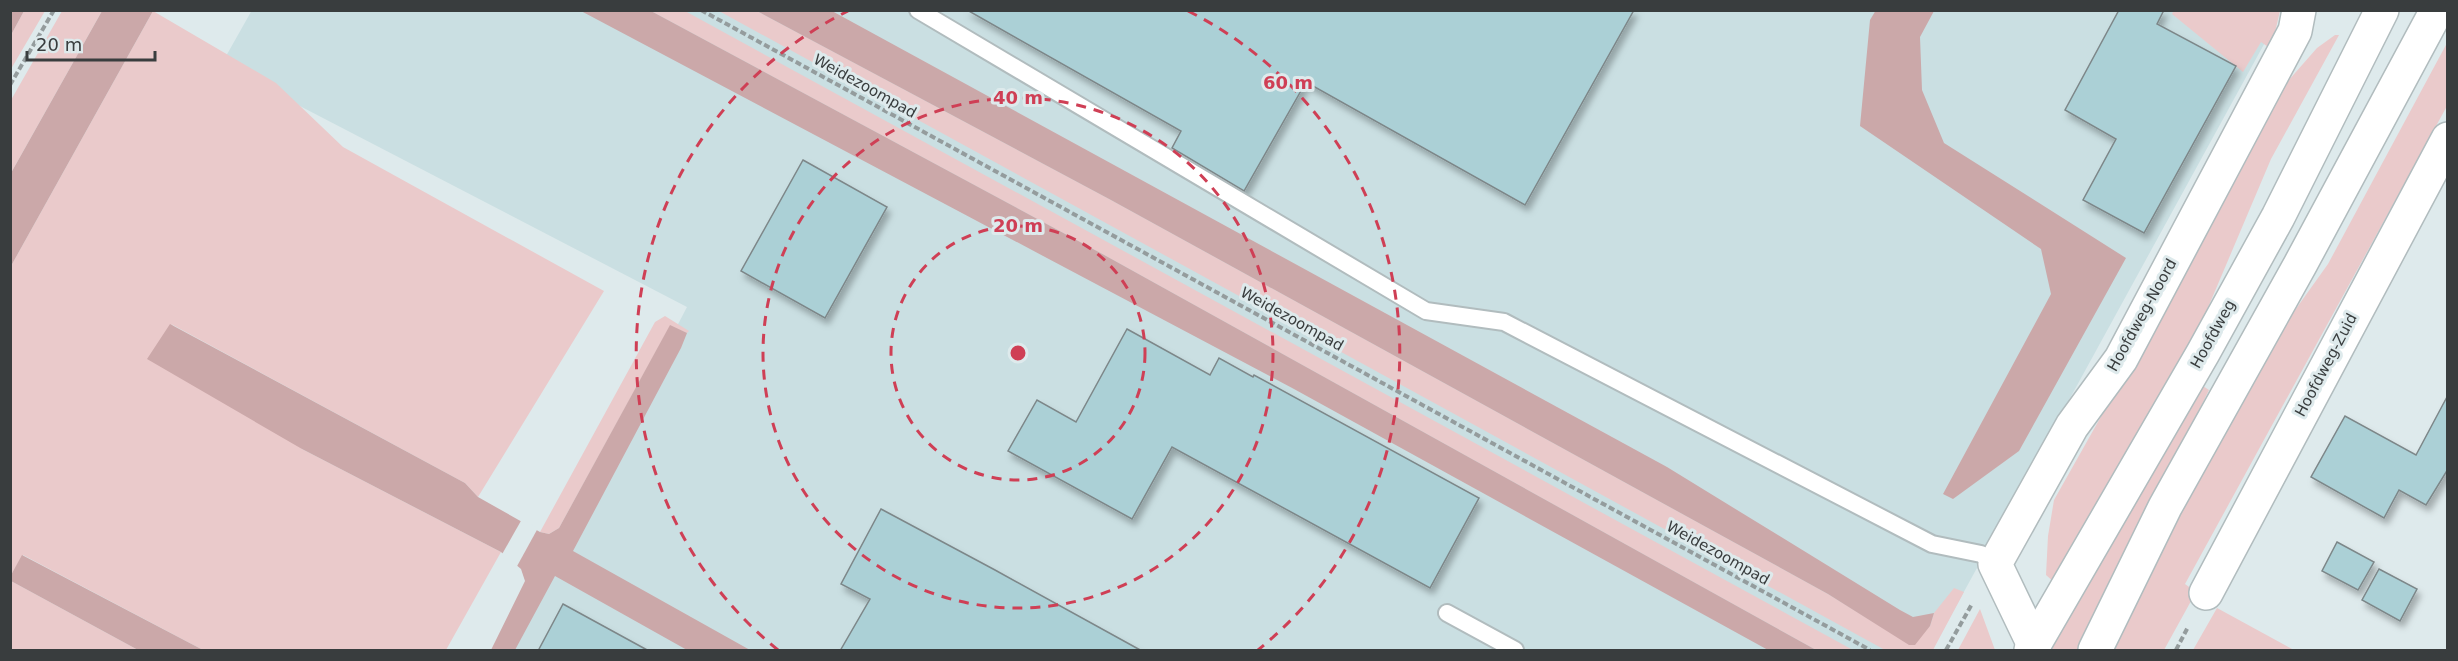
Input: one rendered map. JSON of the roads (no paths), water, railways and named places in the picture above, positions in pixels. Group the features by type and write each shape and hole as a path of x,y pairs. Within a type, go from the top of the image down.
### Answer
{"main road":[{"name":"Hoofdweg","path":"2033,648 2186,383 2272,228 2382,10"},
{"path":"2095,651 2165,507 2300,265 2437,10"},
{"name":"Hoofdweg-Noord","path":"1995,564 2072,426 2121,359 2295,31 2300,11"},
{"name":"Hoofdweg-Zuid","path":"2206,593 2448,138"},
{"path":"1995,564 2033,648"}],"lane":[{"path":"918,10 1426,311 1504,322 1932,544 1981,554 1995,564"},
{"path":"1448,613 1515,651"}]}
